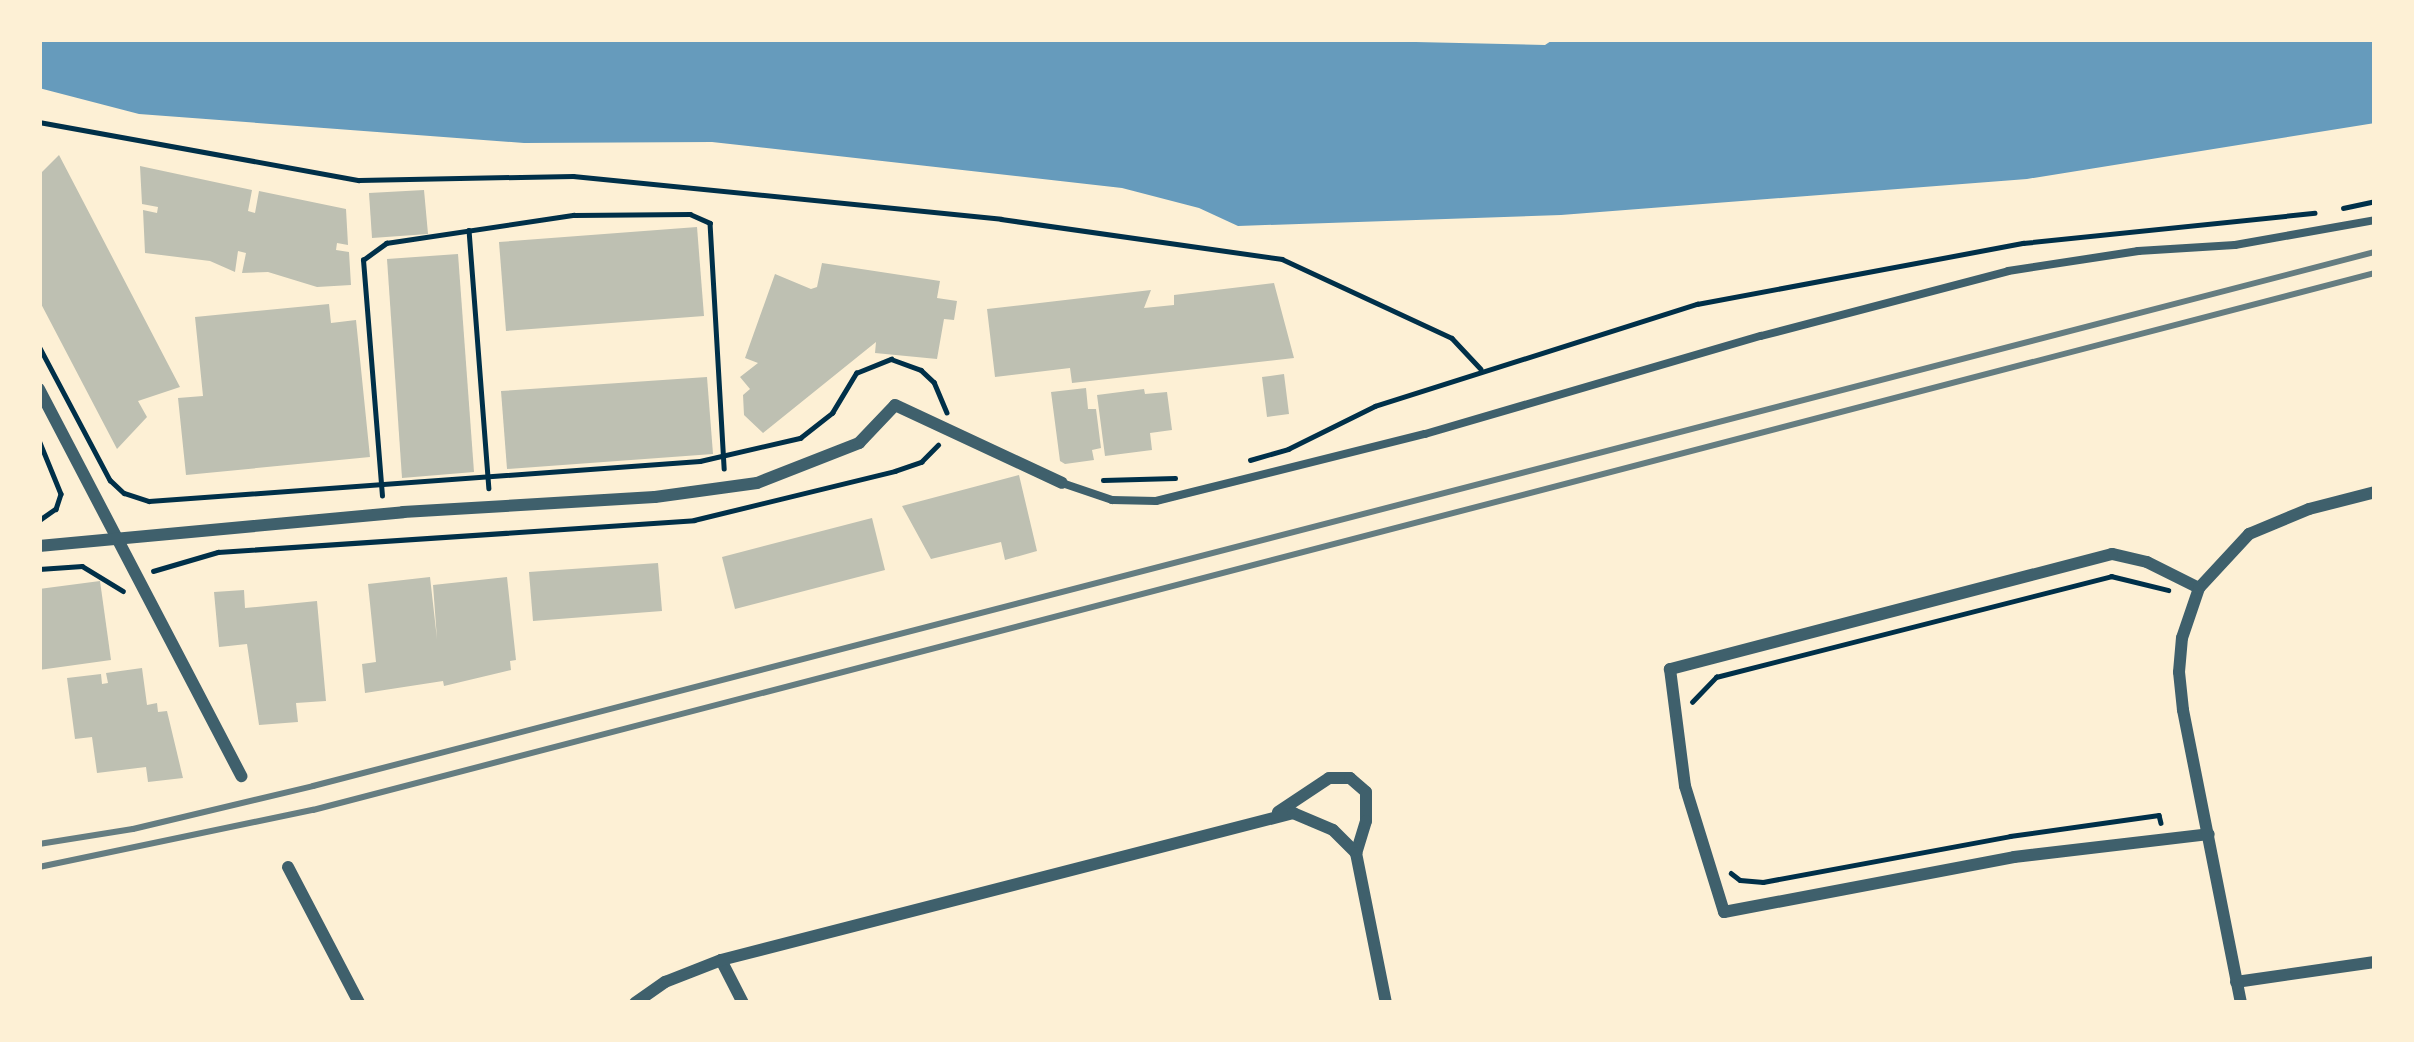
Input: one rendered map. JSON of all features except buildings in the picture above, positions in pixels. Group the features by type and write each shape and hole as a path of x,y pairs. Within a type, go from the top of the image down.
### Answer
{"street":[{"path":"39,389 241,776"},
{"path":"39,546 757,483 859,443 895,405 1063,483"},
{"path":"2240,1003 2179,672 2182,638 2199,589 2249,535 2309,509 2375,493"},
{"path":"2199,589 2147,562 2112,554 1670,669 1684,786 1724,912 2014,857 2209,834"},
{"path":"635,1003 665,982 721,960 1276,814 1329,778 1350,778 1366,792 1366,821 1356,853 1386,1003"},
{"path":"1276,814 1314,820 1356,853"},
{"path":"288,867 359,1003"},
{"path":"721,960 743,1003"},
{"path":"2236,982 2375,962"}],"lane":[{"path":"1063,483 1112,500 1156,501 1425,434 1761,336 2008,271 2138,251 2235,245 2375,220"}],"path":[{"path":"39,122 359,180 573,176 1001,219 1282,259 1452,338 1481,369"},
{"path":"2339,209 2375,201"},
{"path":"1243,462 1288,449 1375,406 1481,369 1697,304 2023,243 2319,212"},
{"path":"385,513 363,260 386,243 574,214 690,214 710,223 722,456 728,487"},
{"path":"469,230 493,506"},
{"path":"39,346 105,472 124,493 140,500 722,456 811,433 832,413 856,373 891,359 905,362 934,382 948,428"},
{"path":"39,440 61,494 56,509 39,521"},
{"path":"1063,483 1180,477"},
{"path":"39,568 82,566 116,583 121,592"},
{"path":"1689,708 1699,690 1716,677 2111,576 2138,580 2164,593 2182,580"},
{"path":"1725,869 1740,880 1762,882 2159,815 2164,839"}],"water":[{"path":"39,39 1283,39 1545,45 1554,39 2375,39 2375,123 2027,179 1561,215 1238,226 1199,208 1122,188 712,142 524,143 139,114 39,88"}],"railway":[{"path":"39,844 133,829 313,786 2375,252"},
{"path":"39,867 313,810 2375,273"}]}
